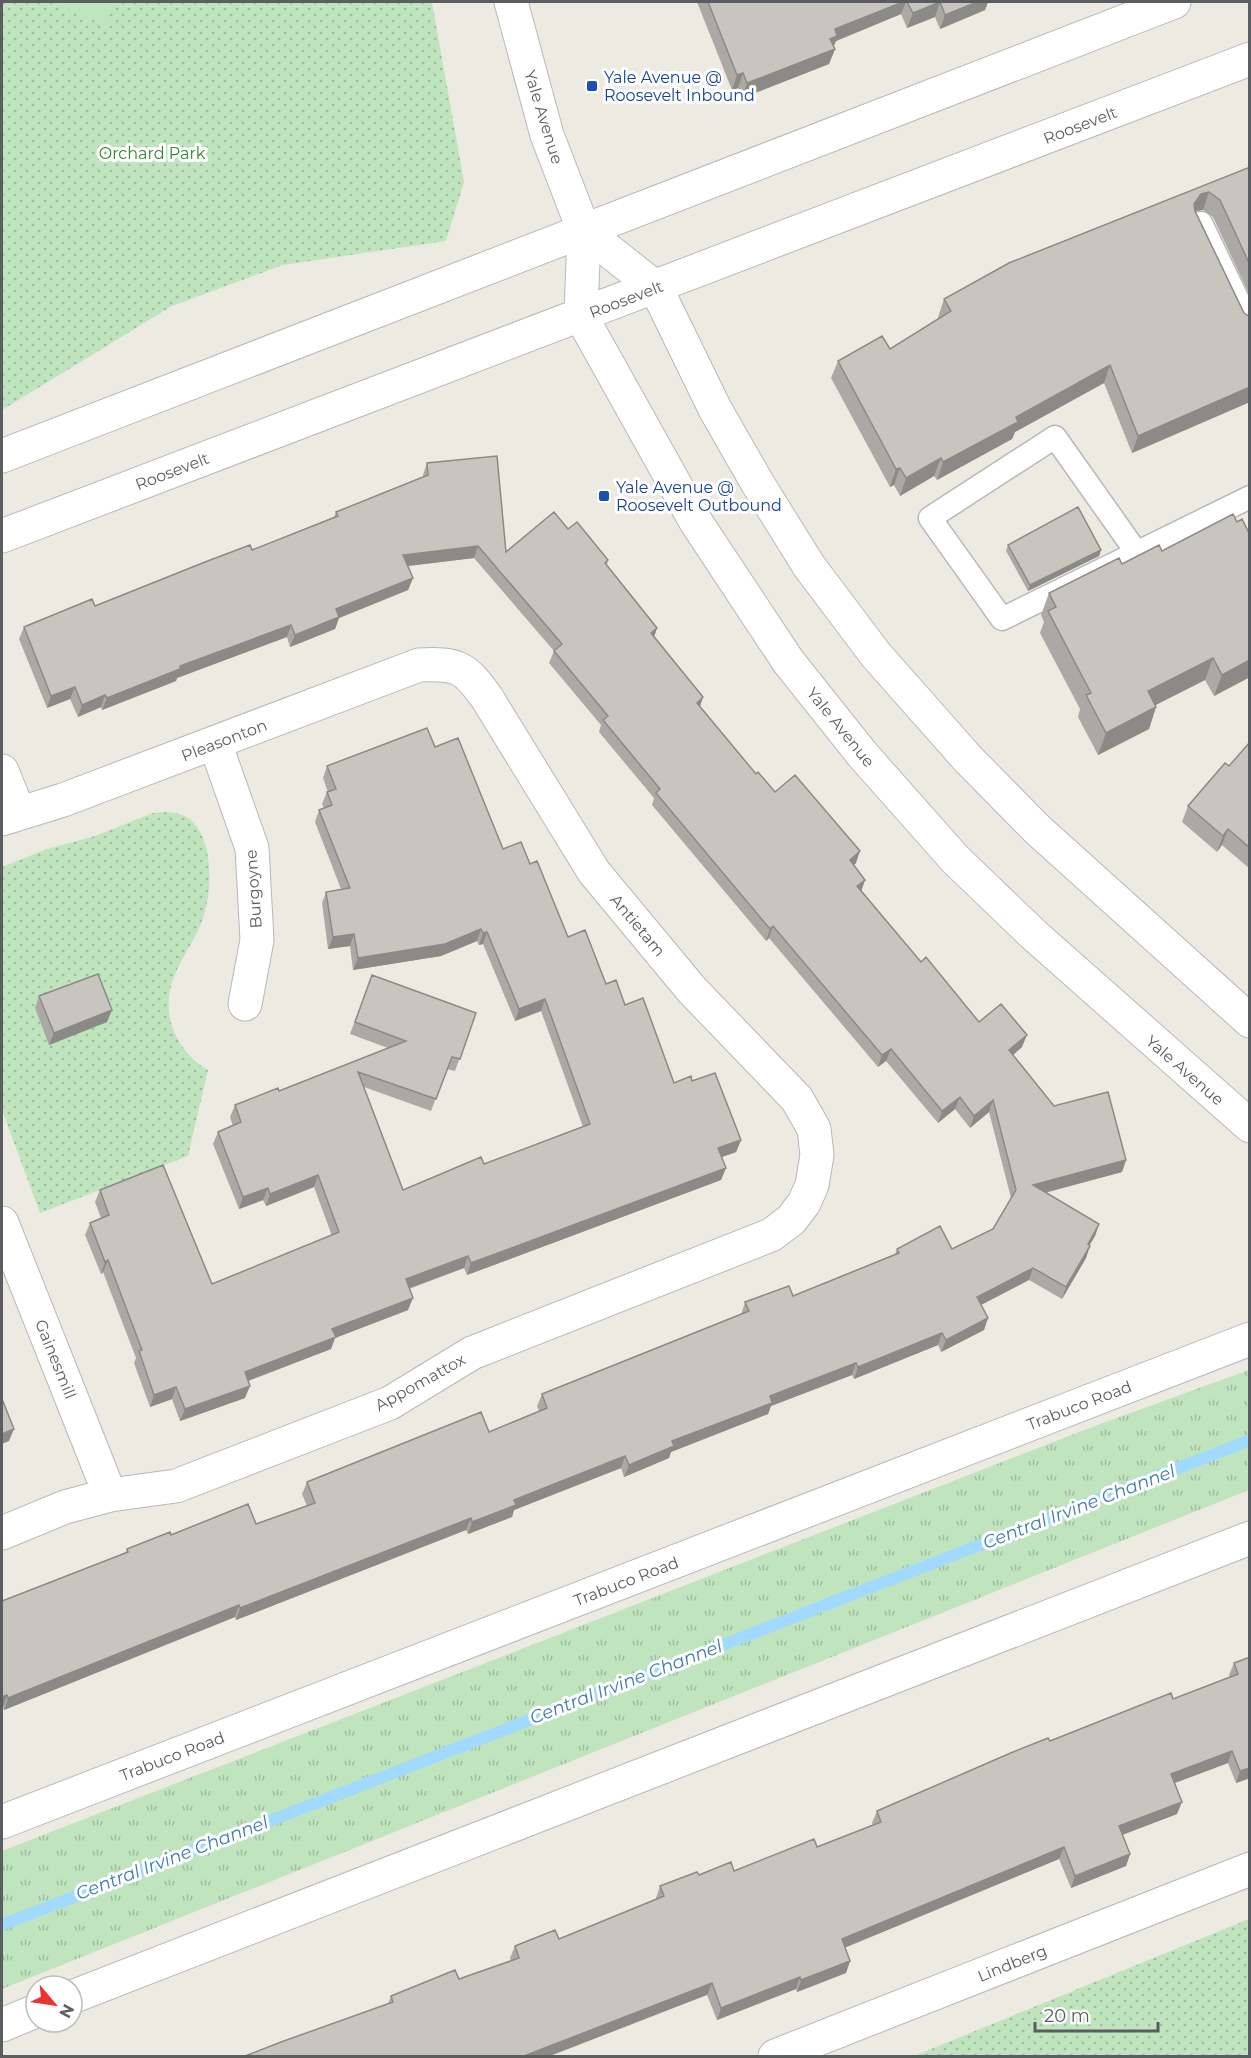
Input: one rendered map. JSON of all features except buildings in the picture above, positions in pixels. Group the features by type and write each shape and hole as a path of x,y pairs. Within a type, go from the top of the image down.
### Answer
{"street":[{"name":"Yale Avenue","path":"511,2 547,135 584,231 581,316 696,522 788,661 862,754 955,859 1033,934 1250,1126"},
{"path":"2,456 1174,2"},
{"name":"Roosevelt","path":"2,536 656,288 1250,59"},
{"path":"584,231 656,288 715,409 758,484 809,566 876,655 968,759 1038,830 1250,1022"},
{"name":"Pleasonton","path":"10,816 63,800 419,665 447,664"},
{"name":"Antietam","path":"447,664 471,675 482,690 533,769 594,872 692,990 797,1099 814,1129 817,1155 812,1185"},
{"name":"Burgoyne","path":"215,743 252,848 257,940 245,1004"},
{"path":"2,771 10,816"},
{"name":"Appomattox","path":"2,1533 64,1507 110,1496 176,1486 379,1407 472,1353 771,1235 791,1220 804,1203 812,1185"},
{"name":"Gainesmill","path":"2,1223 110,1496"},
{"name":"Trabuco Road","path":"2,1822 1250,1339"},
{"path":"84,1992 1250,1538"},
{"name":"Lindberg","path":"775,2056 1250,1869"},
{"path":"2,2025 24,2016"}],"lane":[{"path":"1201,223 1250,325"},
{"path":"1137,553 1055,437 930,518 1002,619 1137,553 1250,497"}],"green space":[{"name":"Orchard Park","path":"2,2 432,2 464,182 446,241 283,265 172,306 2,410"},
{"path":"51,2 115,2 105,25"},
{"path":"167,812 186,817 199,830 208,854 209,868 208,895 203,918 176,972 169,993 170,1019 180,1043 197,1062 208,1070 188,1156 40,1213 2,1110 2,867 47,849 95,836 153,813"},
{"path":"1249,1370 1249,1490 39,1974 24,1974 24,1980 2,1989 2,1851 1092,1427"},
{"path":"1249,1919 1249,2056 914,2056"}],"waterway":[{"name":"Central Irvine Channel","path":"2,1925 1250,1440"}],"place":[{"name":"Yale Avenue @ Roosevelt Inbound","path":"592,86"},
{"name":"Yale Avenue @ Roosevelt Outbound","path":"604,496"}]}
